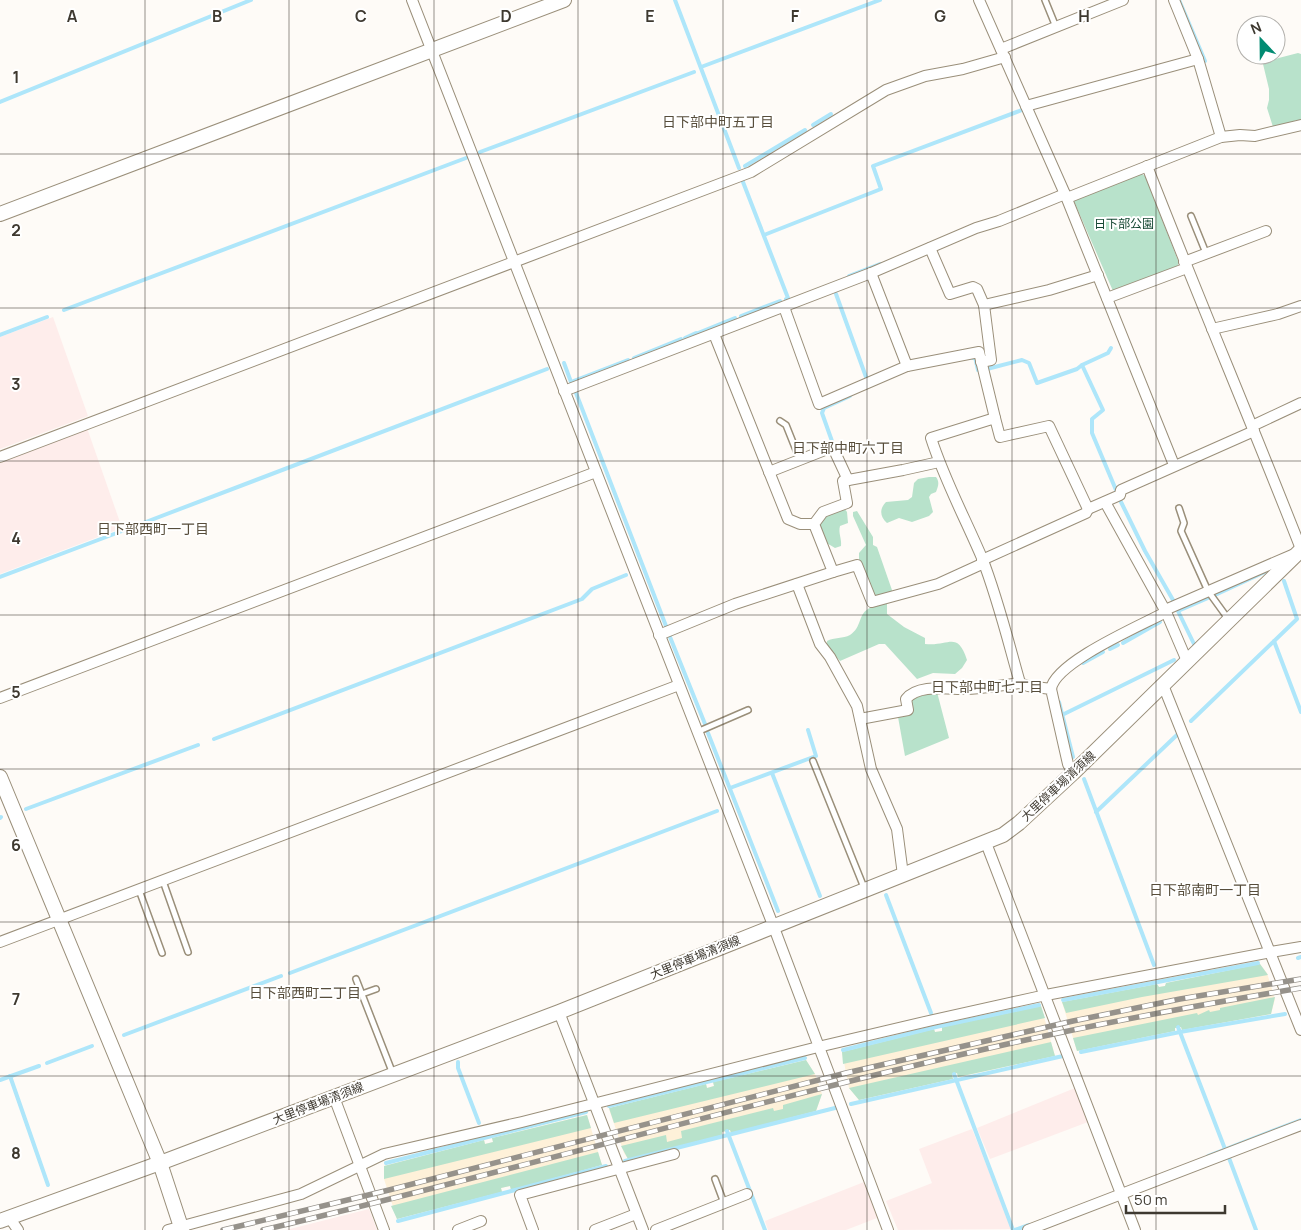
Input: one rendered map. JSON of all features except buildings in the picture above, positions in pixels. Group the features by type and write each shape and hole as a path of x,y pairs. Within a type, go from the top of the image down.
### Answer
{"main road":[{"path":"0,214 564,0"},
{"name":"大里停車場清須線","path":"5,1219 160,1163 559,1012 773,925 1003,835 1019,823 1073,773 1300,550"},
{"path":"0,777 160,1163 177,1229"}],"street":[{"path":"412,0 773,925 888,1230"},
{"path":"979,0 1066,196 1174,465"},
{"path":"0,457 751,172 886,90 925,76 963,69 1003,53 1056,27 1123,0"},
{"path":"1174,0 1198,59 1221,137"},
{"path":"1026,106 1198,59"},
{"path":"564,391 871,273 976,228 1221,137 1255,136 1301,125"},
{"path":"1073,773 1068,764 1052,689 1052,683 1061,672 1100,646 1166,611 1300,550 1147,166"},
{"path":"1107,298 1185,265 1206,254 1266,231"},
{"path":"930,248 950,294 973,287 977,289 984,305 991,360 981,362"},
{"path":"871,273 907,366"},
{"path":"984,305 1049,290 1098,275"},
{"path":"1212,329 1278,314 1301,306"},
{"path":"784,307 819,404 907,366 979,352 1000,437 1049,426 1088,509"},
{"path":"714,334 788,519 800,524 814,524"},
{"path":"659,635 735,604 832,572 857,566 872,602 938,584 1086,513 1088,509 1120,495 1121,490 1253,428 1301,403"},
{"path":"994,418 931,438 939,462 983,562 1000,608 1020,683"},
{"path":"769,472 830,448 834,450 848,480"},
{"path":"814,524 822,512 846,503 843,481 939,462"},
{"path":"0,698 596,472"},
{"path":"1105,502 1166,611 1187,661"},
{"path":"814,524 832,572"},
{"path":"797,584 820,644 850,690 857,706 871,769 897,829 903,875"},
{"path":"860,720 908,710 906,699 910,693 940,687 965,689 1020,683 1052,689"},
{"path":"0,942 679,685"},
{"path":"1164,685 1301,1030"},
{"path":"986,843 1136,1230"},
{"path":"177,1229 301,1194 384,1154 522,1122 818,1046 1046,995 1301,947"},
{"path":"559,1012 643,1230"},
{"path":"334,1097 384,1230"},
{"path":"1028,1230 1301,1125"},
{"path":"533,1230 520,1195 674,1154"},
{"path":"656,1230 747,1194"},
{"path":"595,1230 636,1214"},
{"path":"5,1219 18,1230"},
{"path":"458,1230 481,1221"}],"lane":[{"path":"1045,0 1056,27"},
{"path":"1191,216 1206,254"},
{"path":"780,421 786,426 800,460"},
{"path":"1179,508 1184,523 1181,531 1208,591 1229,620"},
{"path":"697,732 748,710"},
{"path":"813,761 865,890"},
{"path":"163,881 188,952"},
{"path":"139,890 162,953"},
{"path":"356,979 393,1074"},
{"path":"362,994 376,989"},
{"path":"715,1179 724,1203"}],"shaded area":[{"path":"53,317 88,416 0,449 0,337"},
{"path":"87,428 122,528 0,574 0,463"},
{"path":"1260,964 1267,973 1275,999 1271,1014 1182,1030 1181,1027 1175,1028 1175,1031 1077,1051 1062,1002 1157,984 1159,987 1165,986 1166,983"},
{"path":"1041,1006 1055,1056 958,1077 957,1073 952,1075 953,1079 859,1100 849,1088 842,1052 934,1029 935,1032 942,1031 942,1027"},
{"path":"806,1060 815,1074 822,1094 816,1111 731,1133 730,1130 722,1132 722,1135 628,1159 624,1153 609,1109 706,1084 707,1088 714,1086 713,1082"},
{"path":"1075,1088 1088,1122 990,1159 977,1128"},
{"path":"587,1115 602,1165 511,1190 510,1186 501,1188 502,1192 397,1219 384,1179 384,1166 484,1140 485,1144 493,1142 492,1138"},
{"path":"972,1129 1012,1229 898,1230 886,1201 932,1183 919,1149"},
{"path":"864,1182 877,1218 846,1230 768,1230 765,1221"},
{"path":"369,1209 377,1230 286,1230"}],"green space":[{"path":"1301,54 1301,120 1280,127 1273,127 1267,108 1269,89 1263,65 1286,65 1286,56"},
{"name":"日下部公園","path":"1142,174 1145,176 1179,263 1176,268 1113,291 1073,199"},
{"path":"936,477 938,483 936,492 929,497 933,512 929,516 912,522 899,518 887,523 881,513 882,507 886,502 908,500 912,497 914,483 918,479"},
{"path":"844,508 847,512 848,523 840,526 841,546 835,548 825,542 819,527 825,516"},
{"path":"857,511 873,537 873,545 877,547 893,593 877,597 873,595 859,559 859,553 866,545 853,516 853,512"},
{"path":"887,603 887,614 904,627 925,638 925,644 951,642 960,645 967,660 962,668 955,674 933,673 917,679 885,644 879,644 840,661 827,646 827,641 850,635 854,632 865,612 872,607"},
{"path":"937,692 949,738 905,756 898,717 914,699"},
{"path":"1260,964 1268,975 1142,997 1066,1013 1062,1002 1157,984 1159,987 1165,986 1166,983"},
{"path":"1275,997 1271,1014 1182,1030 1181,1027 1175,1028 1175,1031 1077,1051 1073,1038 1197,1013 1198,1015 1209,1010 1210,1012 1220,1010 1220,1008"},
{"path":"1041,1006 1045,1018 843,1064 842,1052 934,1029 935,1032 942,1031 942,1027"},
{"path":"1051,1042 1055,1056 958,1077 957,1073 952,1075 953,1079 859,1100 849,1088"},
{"path":"806,1060 815,1074 614,1123 609,1108 706,1084 707,1088 714,1086 713,1082"},
{"path":"822,1094 816,1111 731,1133 730,1130 722,1132 722,1135 628,1159 621,1146 666,1135 667,1142 682,1138 681,1131 773,1108 774,1111 783,1109 783,1105"},
{"path":"587,1115 591,1128 384,1179 384,1166 484,1140 485,1144 493,1142 492,1138"},
{"path":"598,1152 602,1165 511,1190 510,1186 501,1188 502,1192 397,1219 391,1206"}],"waterway":[{"path":"0,102 251,0"},
{"path":"675,0 739,168"},
{"path":"701,67 880,0"},
{"path":"1179,0 1205,61"},
{"path":"480,152 694,72"},
{"path":"764,235 881,189 873,166 1022,110"},
{"path":"813,125 831,114"},
{"path":"745,166 805,130"},
{"path":"64,310 466,158"},
{"path":"743,182 788,298 786,299"},
{"path":"849,276 880,264"},
{"path":"836,294 866,377"},
{"path":"741,316 780,301"},
{"path":"0,335 47,317"},
{"path":"698,333 735,318"},
{"path":"685,338 696,333"},
{"path":"634,358 681,339"},
{"path":"1111,348 1108,353 1082,365 1103,410 1092,419 1092,433 1116,490"},
{"path":"973,358 975,357 978,370"},
{"path":"564,363 571,382 628,360"},
{"path":"987,369 1022,360 1029,363 1037,383 1077,369 1082,365"},
{"path":"138,525 547,369"},
{"path":"576,393 666,626"},
{"path":"833,444 822,413 824,408 850,396"},
{"path":"1121,502 1145,551 1173,600"},
{"path":"0,577 122,531"},
{"path":"1215,595 1269,570"},
{"path":"214,739 582,599 592,589 626,575"},
{"path":"1191,721 1297,619 1284,581"},
{"path":"1194,644 1178,611 1208,598"},
{"path":"1123,643 1160,622"},
{"path":"670,637 705,724"},
{"path":"1274,641 1301,712"},
{"path":"1110,649 1118,645"},
{"path":"1083,663 1103,652"},
{"path":"1062,715 1174,660"},
{"path":"1059,702 1073,757"},
{"path":"730,788 816,756 808,730"},
{"path":"708,733 778,911"},
{"path":"1096,812 1179,733"},
{"path":"26,809 198,745"},
{"path":"772,773 820,896"},
{"path":"1084,779 1154,965"},
{"path":"290,973 717,811"},
{"path":"886,895 931,1013"},
{"path":"1063,1000 1258,963"},
{"path":"124,1035 281,976"},
{"path":"843,1050 936,1027 1039,1005"},
{"path":"1081,1052 1180,1032 1285,1014"},
{"path":"1178,1027 1225,1149"},
{"path":"47,1063 92,1046"},
{"path":"851,1104 1063,1056"},
{"path":"609,1106 805,1058"},
{"path":"458,1062 458,1068 479,1123"},
{"path":"0,1080 39,1066"},
{"path":"954,1074 1013,1230"},
{"path":"10,1076 48,1185"},
{"path":"625,1161 835,1108"},
{"path":"386,1163 586,1112"},
{"path":"1208,1156 1301,1120"},
{"path":"727,1131 765,1230"},
{"path":"1229,1158 1256,1230"},
{"path":"398,1221 606,1166"},
{"path":"1015,1230 1029,1225"}],"railway":[{"path":"223,1230 389,1190 846,1073 1073,1021 1180,999 1301,979"},
{"path":"263,1230 450,1184 731,1111 1012,1043 1192,1007 1301,988"}],"district":[{"name":"日下部中町五丁目","path":"718,121"},
{"name":"日下部中町六丁目","path":"848,447"},
{"name":"日下部西町一丁目","path":"153,528"},
{"name":"日下部中町七丁目","path":"987,686"},
{"name":"日下部南町一丁目","path":"1205,889"},
{"name":"日下部西町二丁目","path":"305,992"}]}
